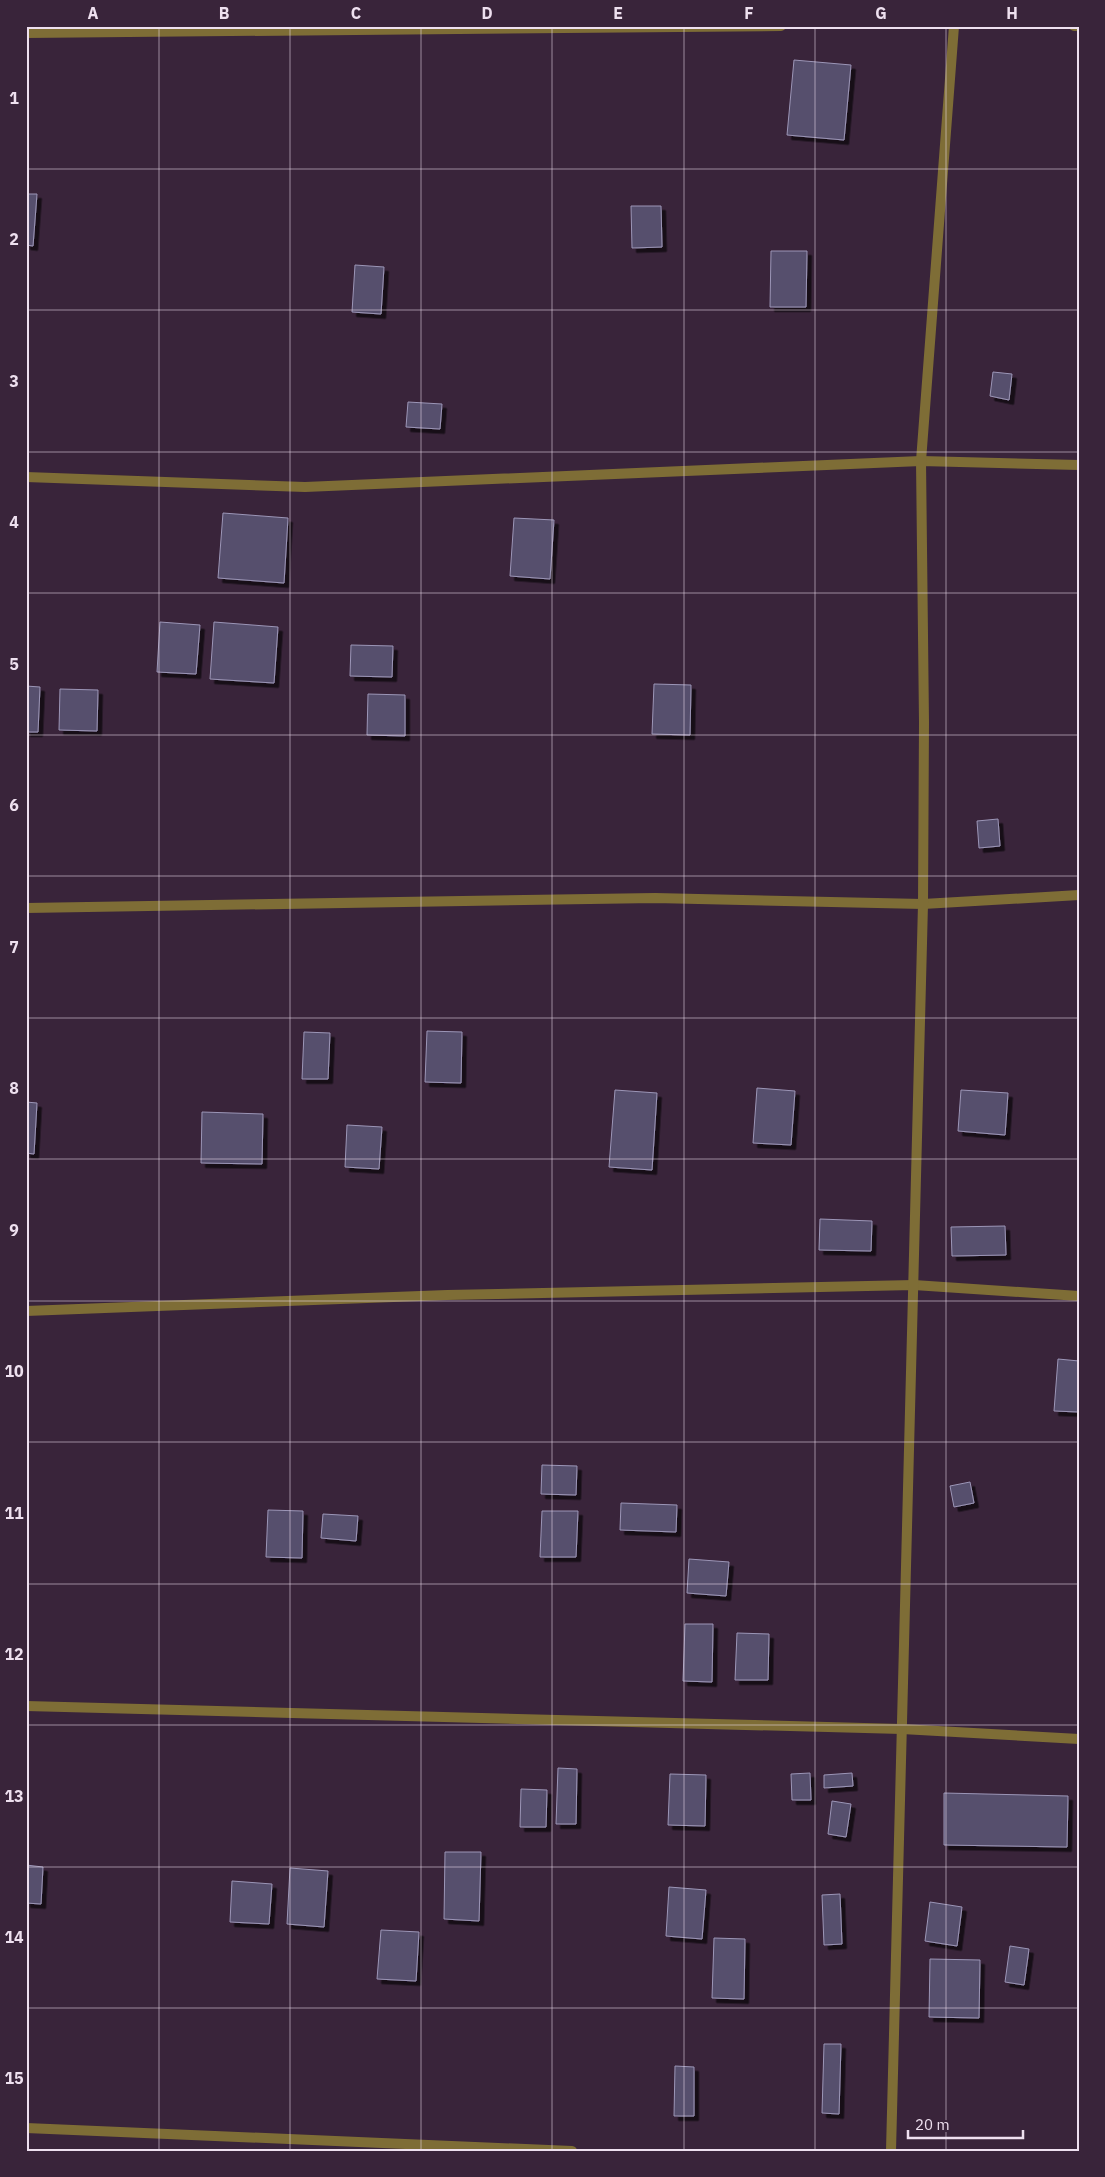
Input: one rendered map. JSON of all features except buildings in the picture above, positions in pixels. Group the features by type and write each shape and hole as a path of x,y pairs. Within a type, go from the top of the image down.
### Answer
{"street":[{"path":"26,34 781,26"},
{"path":"891,2151 923,904 924,722 921,461 954,26"},
{"path":"1074,26 1079,26"},
{"path":"26,477 305,488 921,461 1079,465"},
{"path":"26,908 656,898 923,904 1079,895"},
{"path":"26,1311 447,1295 914,1285 1079,1296"},
{"path":"26,1706 902,1729 1079,1739"},
{"path":"26,2128 572,2151"}]}
